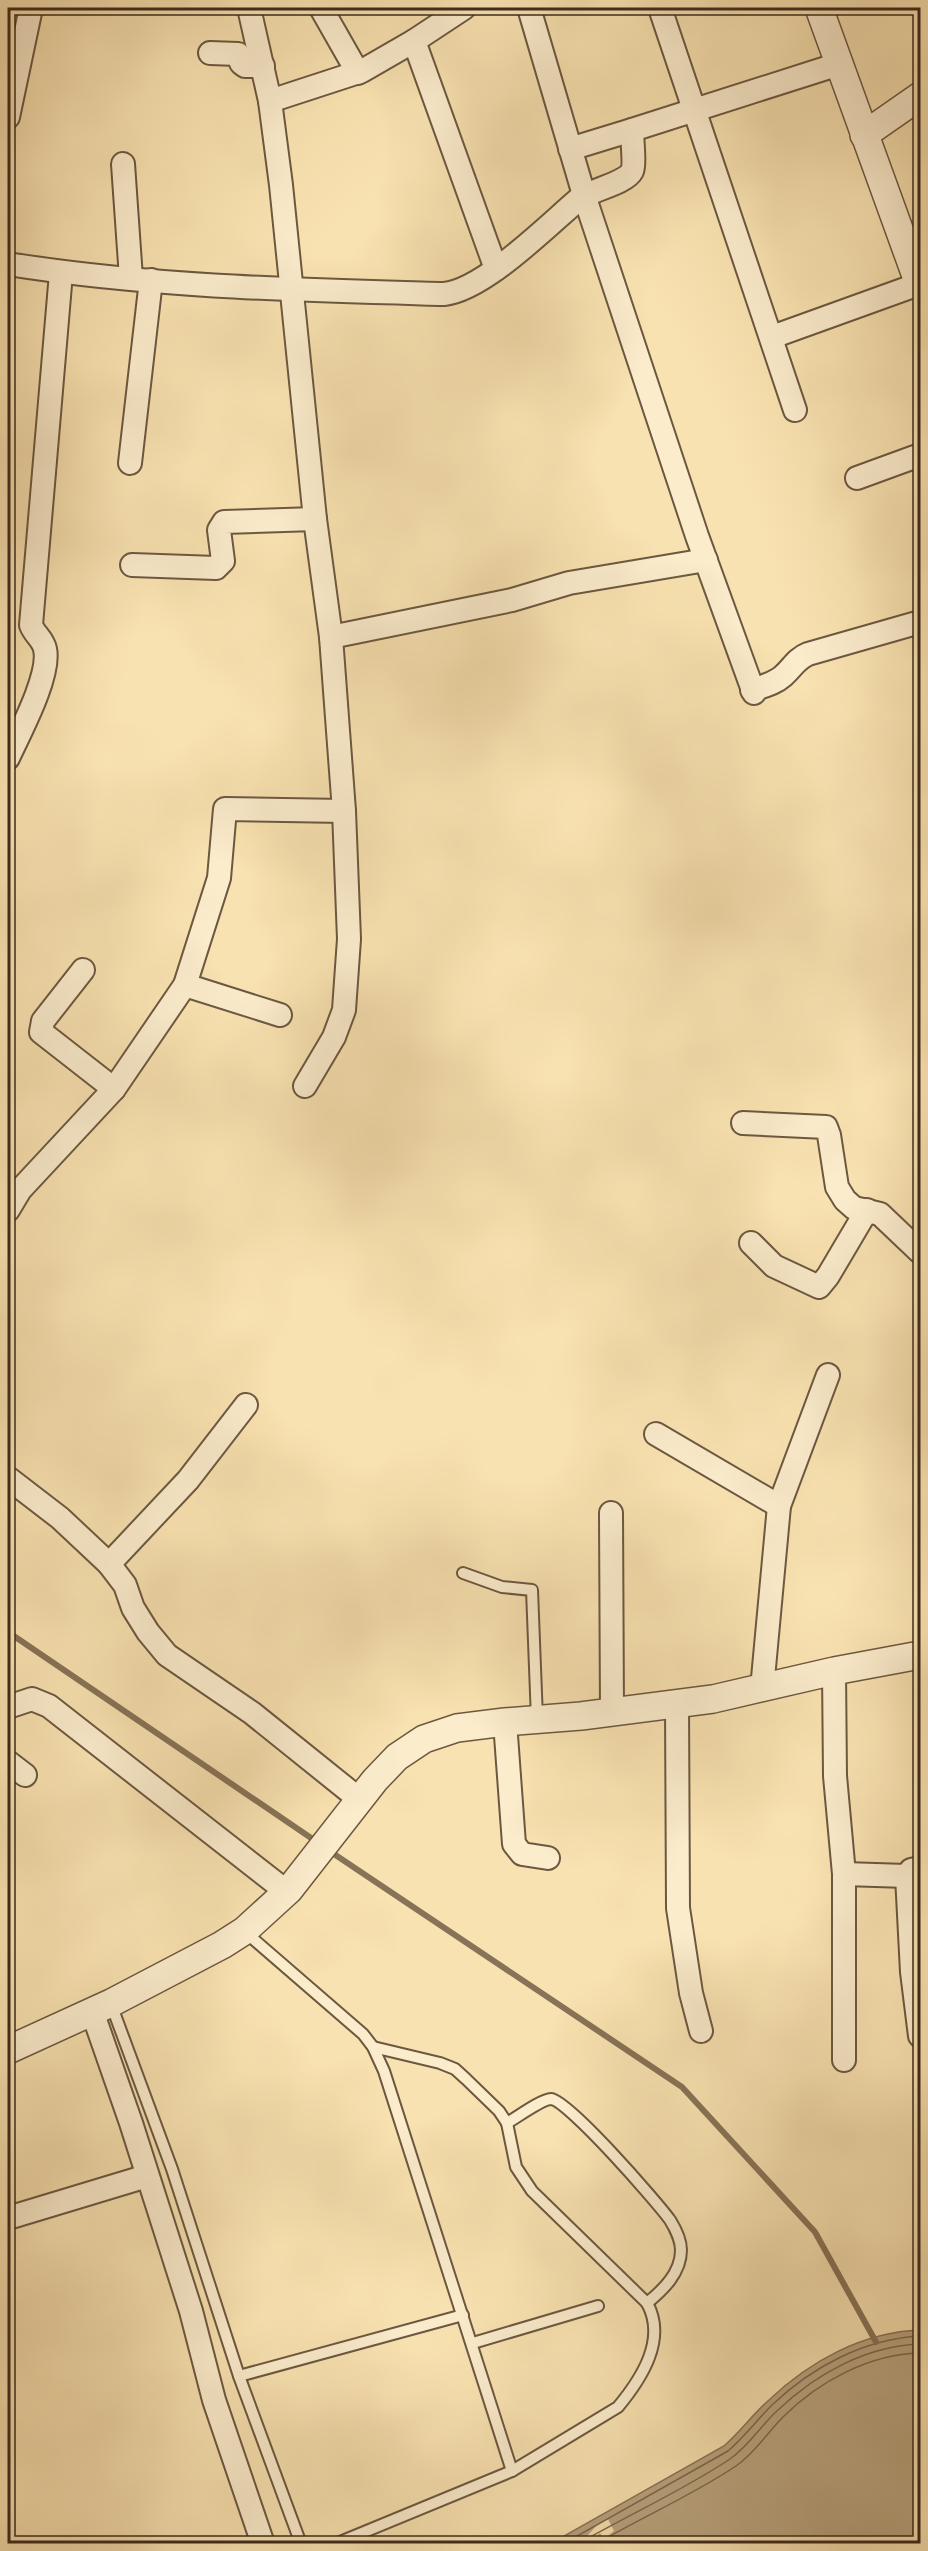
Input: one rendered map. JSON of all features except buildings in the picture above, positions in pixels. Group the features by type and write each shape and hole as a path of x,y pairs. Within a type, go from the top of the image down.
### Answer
{"street":[{"path":"8,117 31,8"},
{"path":"249,8 270,101 315,519 330,636 344,811 349,939 344,1010 326,1052 305,1086"},
{"path":"321,8 358,73"},
{"path":"270,101 358,73 414,41 464,8"},
{"path":"529,8 584,195 706,560 753,692 782,677 798,659 808,654 921,622"},
{"path":"660,8 696,109 795,410"},
{"path":"772,337 920,285 819,8"},
{"path":"414,41 496,268"},
{"path":"210,53 238,54 241,63 245,66 263,66"},
{"path":"570,149 839,64"},
{"path":"864,135 921,96"},
{"path":"8,264 61,273 291,290 452,293 468,287 496,268 584,195 630,174 633,168 632,130"},
{"path":"123,164 141,279 130,463"},
{"path":"8,758 39,686 46,656 44,646 32,625 61,273"},
{"path":"857,478 921,455"},
{"path":"132,565 216,568 223,561 219,530 224,522 315,519"},
{"path":"330,636 512,600 569,583 706,560"},
{"path":"8,1210 20,1190 114,1089 185,985 219,878 225,809 344,811"},
{"path":"83,970 43,1021 41,1032 114,1089"},
{"path":"185,985 280,1015"},
{"path":"743,1123 826,1127 837,1187 850,1205 854,1209 880,1214 921,1252"},
{"path":"751,1243 774,1266 819,1287 828,1276 867,1210"},
{"path":"762,1689 780,1506 828,1375"},
{"path":"109,1564 188,1480 246,1405"},
{"path":"656,1434 780,1506"},
{"path":"8,1478 52,1512 109,1564 124,1585 148,1632 167,1655 252,1713 352,1807"},
{"path":"610,1513 612,1712"},
{"path":"8,2050 101,2007 222,1945 244,1931 288,1891 352,1807 397,1757 424,1739 457,1728 677,1704 762,1689 834,1671 921,1655"},
{"path":"834,1671 835,1776 844,1874 844,2060"},
{"path":"8,1707 27,1700 43,1702 288,1891"},
{"path":"677,1704 678,1908 691,1993 701,2031"},
{"path":"505,1722 514,1844 522,1854 549,1858"},
{"path":"844,1874 914,1872 912,1972 921,2036"},
{"path":"101,2007 147,2176 191,2311 214,2400 263,2544"},
{"path":"8,2218 147,2176"}],"lane":[{"path":"463,1573 502,1587 532,1590 541,1719"},
{"path":"244,1931 352,2023 373,2047 384,2071 512,2470"},
{"path":"101,2007 176,2180 239,2376 302,2544"},
{"path":"335,2544 512,2470 607,2415 631,2392 642,2373 655,2340 656,2324 647,2303 532,2191 516,2167 507,2123 499,2111 455,2069 440,2063 373,2047"},
{"path":"507,2123 544,2101 552,2099 559,2102 579,2119 670,2221 679,2239 681,2251 676,2269 665,2288 647,2303"},
{"path":"473,2343 598,2306"},
{"path":"239,2376 463,2315"}],"water":[{"path":"920,2330 920,2543 550,2544 724,2446 763,2405 820,2361 838,2351 878,2336"}],"pier":[{"path":"608,2519 614,2531 604,2539 600,2533 590,2543 581,2543 597,2525"}],"waterway":[{"path":"8,1632 317,1842"},
{"path":"328,1850 682,2087 815,2232 876,2342"}]}
